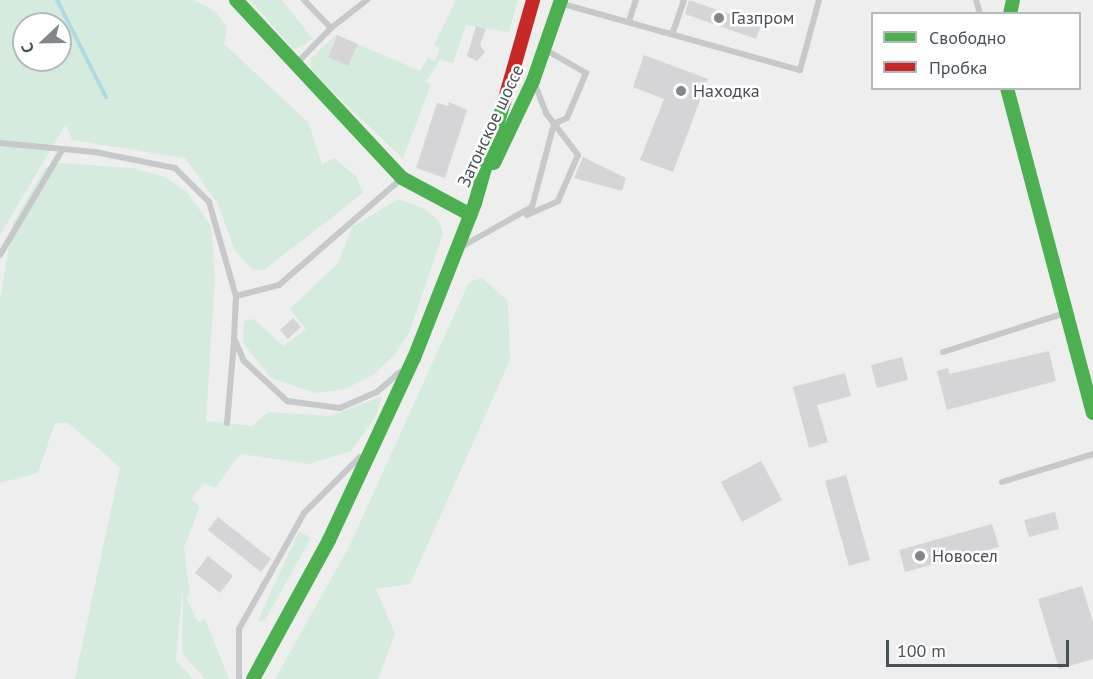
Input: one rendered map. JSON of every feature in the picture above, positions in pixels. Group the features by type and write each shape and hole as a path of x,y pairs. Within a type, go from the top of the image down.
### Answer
{"main road":[{"path":"236,0 294,66 402,178 473,209 414,358 376,443 253,679"},
{"name":"Затонское шоссе","path":"473,209 533,0"},
{"name":"Затонское шоссе","path":"473,209 533,81 560,2"},
{"path":"1007,90 1093,413"}],"lane":[{"path":"304,0 331,28"},
{"path":"294,66 331,28 367,0"},
{"path":"629,21 636,0"},
{"path":"673,32 684,0"},
{"path":"560,2 673,32 800,70 819,0"},
{"path":"544,49 586,73 567,118 554,124"},
{"path":"458,248 558,201 578,155 554,124 533,81"},
{"path":"524,216 546,168 554,124"},
{"path":"0,143 62,150 175,168 209,202 236,296 227,423"},
{"path":"0,255 62,150"},
{"path":"236,296 279,285 402,178"},
{"path":"943,352 1065,313"},
{"path":"234,338 255,376 287,401 307,407 356,403 377,392 414,358"},
{"path":"239,679 239,628 304,513 376,443"},
{"path":"1002,482 1093,454"}],"green space":[{"path":"0,0 194,0 214,10 227,27 224,44 309,123 322,165 334,158 356,176 363,193 264,270 253,270 235,251 218,204 185,158 72,140 66,124 0,235"},
{"path":"250,0 282,0 313,39 294,50"},
{"path":"456,0 518,0 509,32 466,25 453,63 440,60 426,82 431,84 403,159 311,71 311,58 336,35 328,57 348,66 358,44 420,71 428,58 435,61 440,48 434,45"},
{"path":"61,163 132,168 165,177 187,192 211,226 215,277 206,421 252,426 268,412 332,416 382,396 376,416 351,451 309,464 240,454 215,488 204,483 191,499 200,506 184,548 190,594 186,597 198,622 205,619 229,679 205,679 182,653 183,584 176,660 193,679 75,679 120,467 68,423 55,423 38,473 0,483 0,300 13,223 45,168"},
{"path":"398,199 425,209 439,221 443,234 409,333 395,354 373,375 345,389 315,393 271,378 243,343 244,321 254,319 283,346 306,329 290,309 338,263 352,227"},
{"path":"482,278 508,301 510,360 410,584 376,589 395,634 378,679 275,679 349,547 469,282"},
{"path":"299,531 311,538 265,620 257,622"}],"building":[{"path":"689,0 761,25 756,39 685,14"},
{"path":"476,26 486,29 480,45 485,52 477,61 467,56"},
{"path":"337,35 358,44 348,66 328,57"},
{"path":"644,55 708,79 673,172 640,160 664,99 633,87"},
{"path":"449,102 467,110 445,178 416,168 437,103 448,106"},
{"path":"583,157 626,178 622,191 574,178"},
{"path":"293,318 301,327 288,339 280,330"},
{"path":"1049,351 1056,381 947,410 937,371 948,368 949,374"},
{"path":"902,357 908,380 877,388 871,365"},
{"path":"845,373 851,396 817,405 828,442 809,448 793,387"},
{"path":"761,461 782,500 742,522 721,482"},
{"path":"846,475 870,560 849,566 825,481"},
{"path":"1055,512 1059,529 1029,537 1024,520"},
{"path":"218,517 271,559 261,572 208,530"},
{"path":"992,524 999,547 905,572 899,550"},
{"path":"208,556 233,576 220,593 195,573"},
{"path":"1082,586 1093,622 1093,659 1059,669 1038,599"}],"waterway":[{"path":"57,0 106,97"}],"traffic: fast":[{"path":"236,0 402,178 471,215"},
{"path":"494,163 533,81 561,0"},
{"path":"1010,12 1013,0"},
{"path":"1008,90 1093,413"},
{"path":"253,679 329,540 414,358 475,203 504,102"}],"traffic: jam":[{"path":"504,102 533,0"}],"place":[{"name":"Газпром","path":"719,18"},
{"name":"Находка","path":"681,91"},
{"name":"Новосел","path":"920,556"}]}
